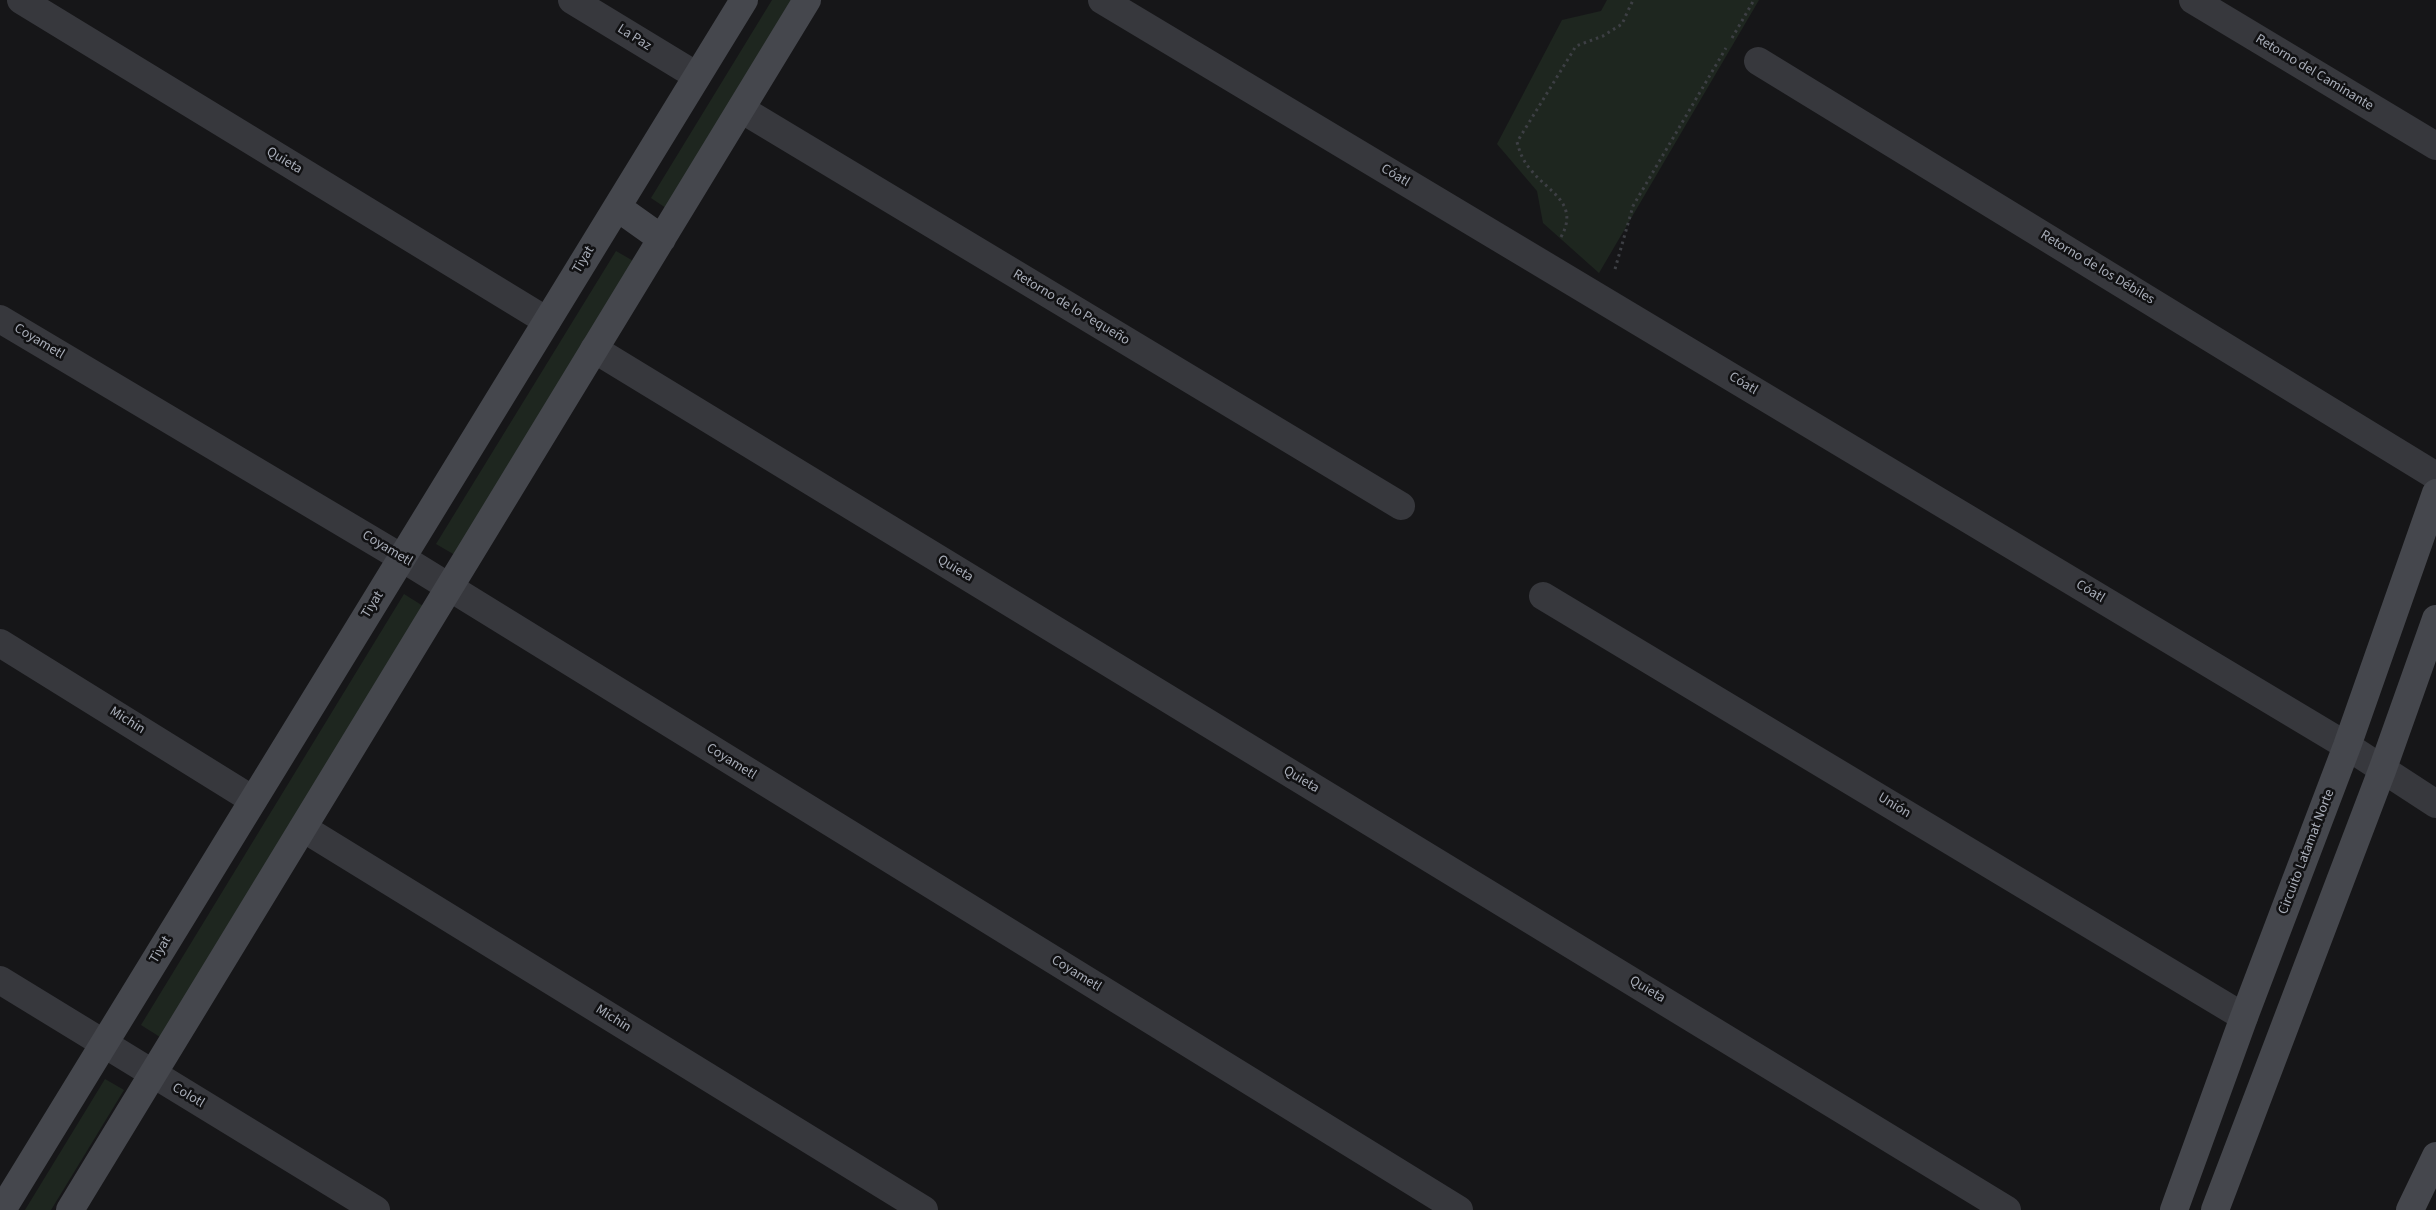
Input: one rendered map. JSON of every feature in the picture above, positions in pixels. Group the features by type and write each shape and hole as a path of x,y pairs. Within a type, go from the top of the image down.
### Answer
{"street":[{"name":"Quieta","path":"21,0 547,321"},
{"name":"La Paz","path":"572,0 697,76"},
{"name":"Tiyat","path":"2,1210 744,0"},
{"path":"70,1210 807,0"},
{"name":"Cóatl","path":"1102,0 2347,746 2436,804"},
{"name":"Retorno del Caminante","path":"2193,0 2436,146"},
{"name":"Retorno de los Débiles","path":"1758,61 2436,476"},
{"name":"Retorno de lo Pequeño","path":"741,109 1401,506"},
{"path":"616,207 662,239"},
{"name":"Coyametl","path":"0,319 402,558 1459,1210"},
{"name":"Quieta","path":"594,349 2007,1210"},
{"name":"Circuito Latamat Norte","path":"2174,1210 2244,1016 2347,746 2436,493"},
{"name":"Unión","path":"1543,596 2244,1016"},
{"path":"2215,1210 2383,768 2436,619"},
{"name":"Michin","path":"0,643 253,800"},
{"name":"Michin","path":"303,828 924,1210"},
{"name":"Colotl","path":"0,980 376,1210"},
{"path":"2410,1210 2436,1156"}],"path":[{"path":"1545,266 1566,228 1566,210 1558,195 1532,172 1520,155 1517,142 1576,46 1603,36 1622,24 1633,0"},
{"path":"1599,298 1616,267 1633,206 1754,0"}],"shaded area":[{"path":"772,0 798,0 669,210 651,198"},
{"path":"1607,0 1759,0 1599,273 1543,223 1537,191 1497,144 1562,20 1601,11"},
{"path":"616,251 635,262 455,555 436,544"},
{"path":"404,594 423,606 160,1037 141,1025"},
{"path":"105,1079 124,1090 51,1210 25,1210"}]}
